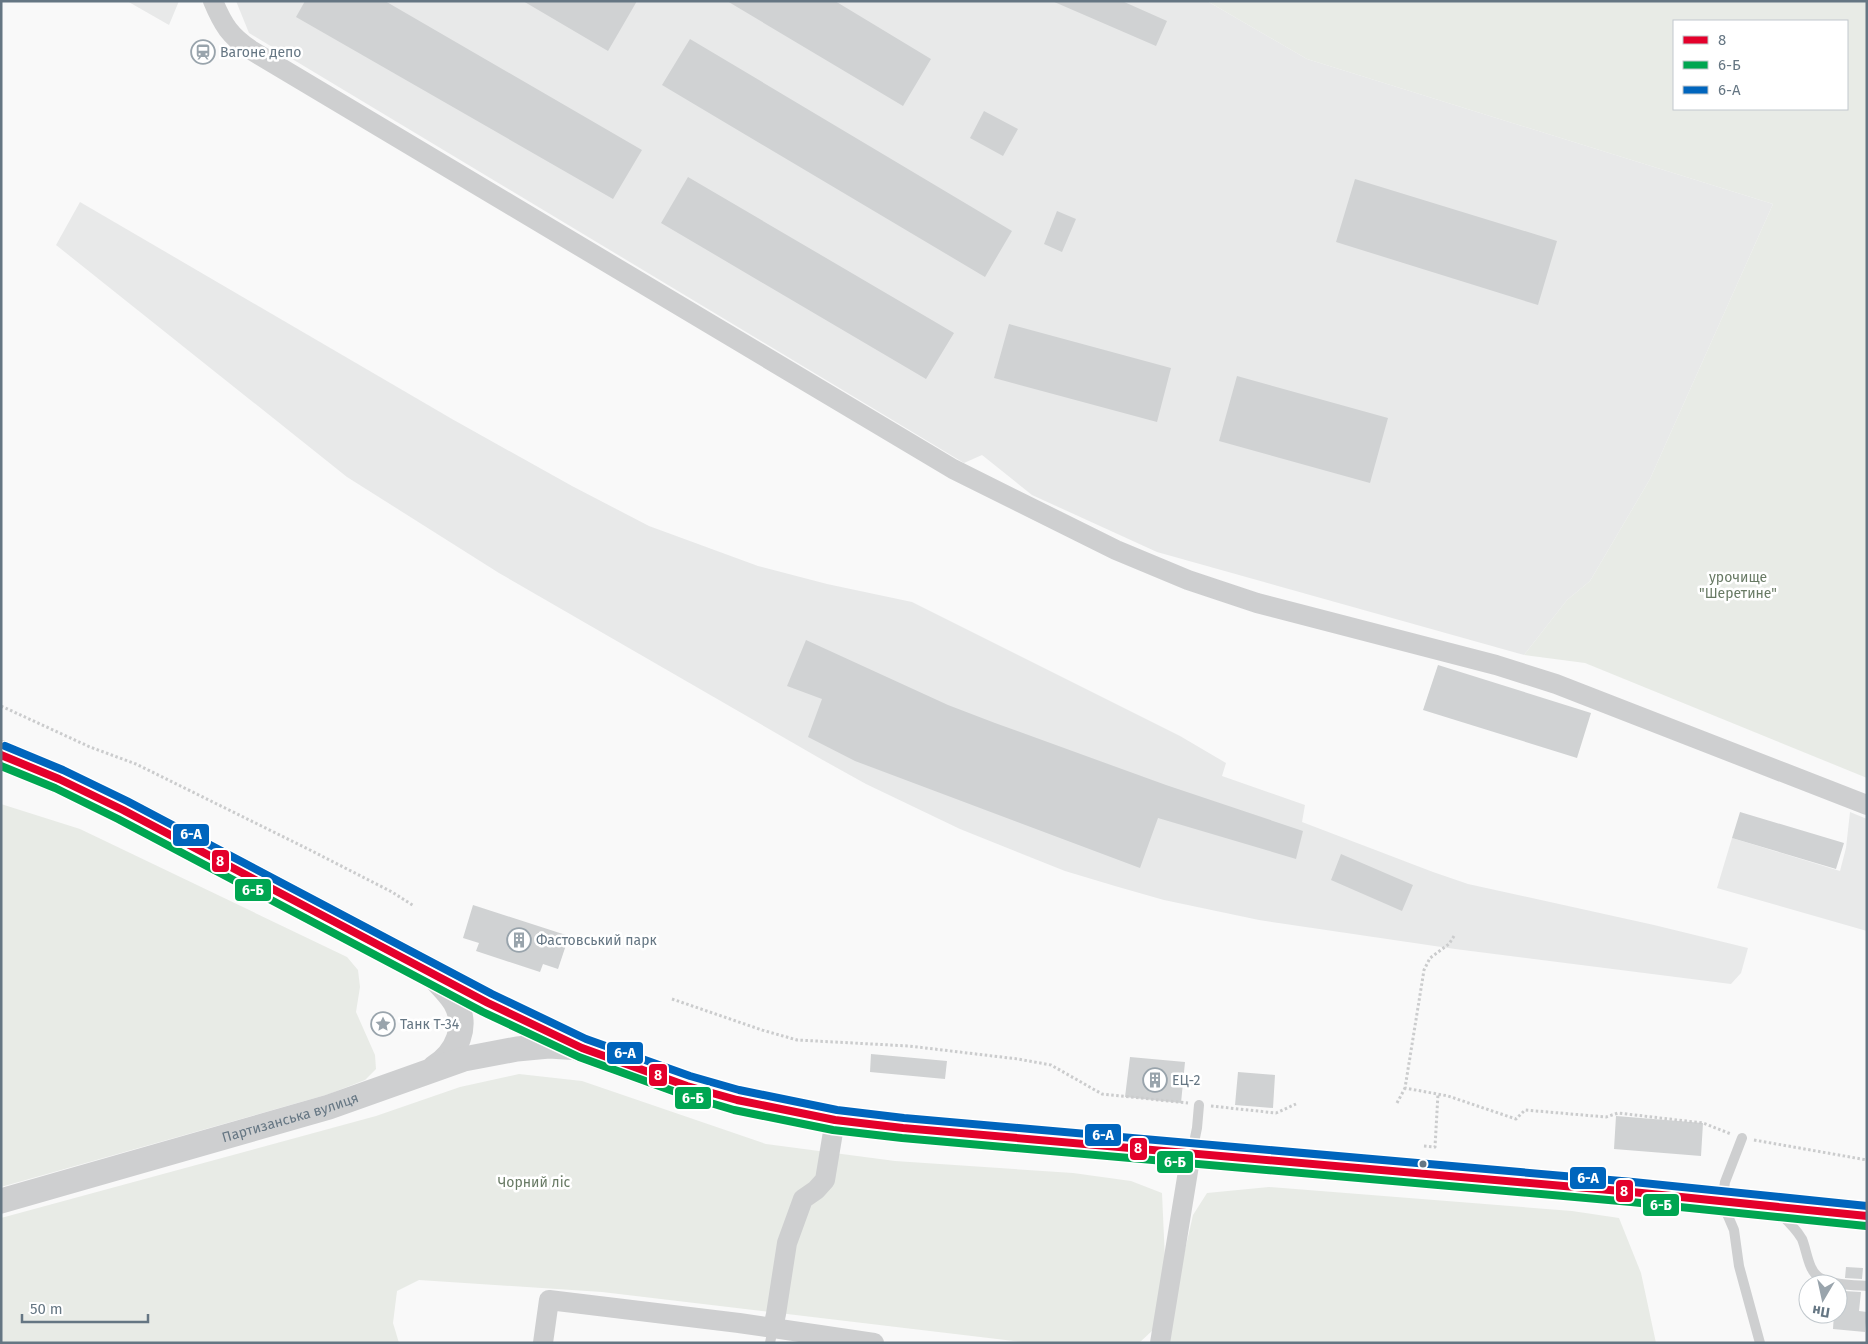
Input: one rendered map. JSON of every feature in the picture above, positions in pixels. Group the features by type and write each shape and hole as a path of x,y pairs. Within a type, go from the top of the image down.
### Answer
{"main road":[{"path":"1,755 59,779 123,810 537,1028 582,1048 678,1083 737,1100 835,1120 942,1132 1192,1153 1867,1216"}],"street":[{"path":"213,1 226,29 236,40 251,50 952,469 1059,523 1116,550 1188,580 1257,603 1496,665 1556,684 1867,805"},
{"path":"427,1072 446,1060 461,1034 460,1016 455,1002 430,972"},
{"name":"Партизанська вулиця","path":"1,1201 329,1107 464,1059 485,1054 549,1046 582,1048"},
{"path":"771,1335 787,1243 802,1199 816,1190 825,1180 835,1120"},
{"path":"1160,1343 1192,1153"},
{"path":"543,1343 549,1300 771,1335 874,1343"}],"lane":[{"path":"1192,1153 1199,1105"},
{"path":"1742,1138 1725,1182 1722,1202 1734,1230 1739,1266 1760,1343"},
{"path":"1772,1207 1790,1224 1801,1238 1813,1270 1820,1278 1839,1283 1867,1286"}],"path":[{"path":"1,706 90,747 136,764 310,850 392,892 414,906"},
{"path":"1397,1103 1405,1088 1424,970 1430,958 1449,944 1454,936"},
{"path":"672,999 797,1040 909,1046 1018,1059 1051,1065 1102,1094 1276,1113 1296,1104"},
{"path":"1405,1088 1438,1094 1516,1119 1525,1110 1606,1117 1618,1113 1703,1123 1742,1138 1867,1160"},
{"path":"1424,1146 1435,1147 1438,1094"}],"shaded area":[{"path":"127,1 179,1 169,25"},
{"path":"236,1 1207,1 1307,59 1773,204 1650,479 1590,581 1567,600 1524,655 1157,552 1032,495 982,455 964,463 249,33"},
{"path":"80,202 452,419 572,486 649,526 758,566 827,584 912,602 1180,736 1226,763 1222,776 1305,805 1302,822 1468,884 1748,948 1741,973 1731,984 1455,949 1259,920 1164,900 1065,871 960,829 866,784 821,759 499,573 347,477 56,245"},
{"path":"1850,812 1867,819 1867,931 1717,888 1732,838 1840,871 1846,848"}],"green space":[{"name":"урочище \"Шеретине\"","path":"1207,1 1867,1 1867,778 1585,663 1524,655 1567,600 1590,581 1650,479 1773,204 1307,59"},
{"path":"1,804 80,829 347,957 358,970 360,987 356,1012 375,1055 376,1069 365,1080 329,1094 1,1187"},
{"name":"Чорний ліс","path":"519,1074 582,1081 766,1144 895,1161 1073,1173 1131,1181 1162,1193 1165,1260 1182,1263 1193,1215 1207,1193 1269,1187 1572,1211 1619,1218 1641,1273 1656,1343 1168,1343 1154,1329 1139,1343 1031,1343 602,1292 419,1280 397,1291 393,1323 399,1343 1,1343 1,1218 376,1116 460,1087"}],"building":[{"path":"305,1 385,1 642,150 613,199 296,17"},
{"path":"523,1 637,1 608,51"},
{"path":"727,1 835,1 931,59 903,106"},
{"path":"1052,1 1122,1 1167,21 1156,46"},
{"path":"690,39 1012,231 985,277 662,85"},
{"path":"984,111 1018,129 1003,156 970,138"},
{"path":"688,177 954,333 926,379 661,223"},
{"path":"1355,179 1557,241 1538,305 1336,242"},
{"path":"1057,211 1076,219 1062,252 1044,244"},
{"path":"1009,324 1171,368 1157,422 994,378"},
{"path":"1237,376 1388,418 1370,483 1219,441"},
{"path":"806,640 948,705 1166,785 1303,831 1296,859 1158,818 1140,868 855,761 808,737 822,699 787,686"},
{"path":"1438,665 1591,713 1577,758 1423,710"},
{"path":"1740,812 1844,843 1836,869 1732,838"},
{"path":"1341,854 1413,885 1402,911 1331,880"},
{"name":"Фастовський парк","path":"473,905 569,936 558,969 543,964 540,972 476,951 479,943 463,938"},
{"path":"871,1054 947,1061 945,1079 870,1072"},
{"name":"ЕЦ-2","path":"1130,1057 1185,1062 1181,1103 1125,1097"},
{"path":"1238,1072 1275,1075 1273,1108 1235,1105"},
{"path":"1616,1116 1703,1123 1701,1156 1614,1149"},
{"path":"1846,1267 1863,1268 1862,1279 1848,1278 1848,1274 1845,1274"},
{"path":"1848,1291 1861,1292 1859,1311 1867,1312 1865,1332 1833,1329 1833,1324 1848,1324"}],"transit line":[{"name":"6-А","path":"5,746 63,770 127,801 492,994 586,1039 690,1076 739,1090 837,1110 904,1118 1633,1182 1867,1206"},
{"name":"8","path":"1,755 59,779 123,810 488,1003 582,1048 687,1086 737,1100 835,1120 903,1128 1632,1192 1867,1216"},
{"name":"6-Б","path":"1,766 55,788 118,819 483,1012 579,1057 684,1095 734,1110 833,1130 902,1138 1631,1202 1866,1226"}],"place":[{"name":"Вагоне депо","path":"203,52"},
{"name":"Фастовський парк","path":"519,940"},
{"name":"Танк Т-34","path":"383,1024"},
{"name":"ЕЦ-2","path":"1155,1080"}]}
